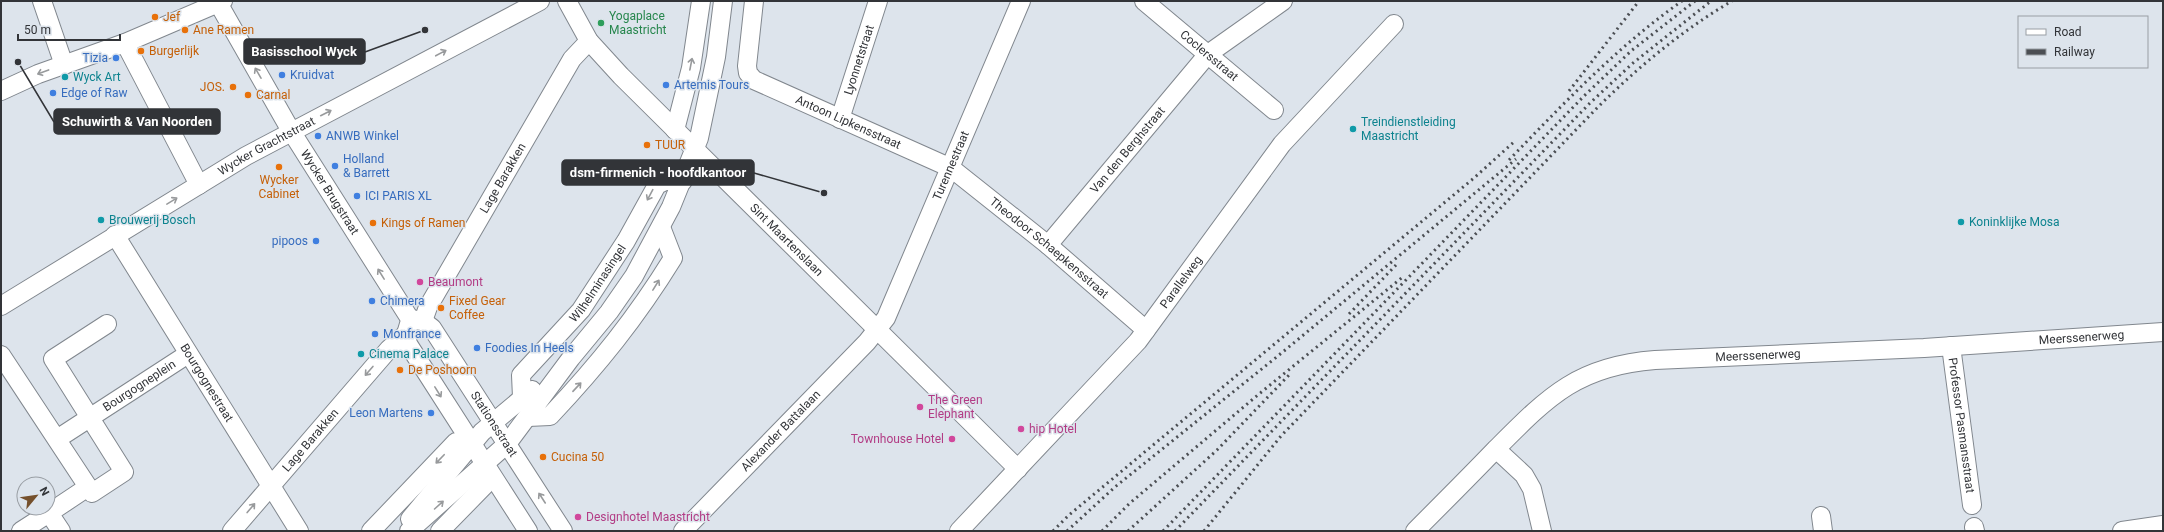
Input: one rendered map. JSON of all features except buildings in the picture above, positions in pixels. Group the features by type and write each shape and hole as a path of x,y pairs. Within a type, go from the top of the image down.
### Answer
{"street":[{"path":"42,1 64,64"},
{"name":"Wycker Grachtstraat","path":"1,306 114,235 291,131 540,1"},
{"name":"Sint Maartenslaan","path":"567,1 589,41 675,130 696,149 1018,469"},
{"path":"675,130 690,68 701,1"},
{"name":"Wilhelminasingel","path":"409,531 485,466 507,444 571,358 601,323 625,290 661,227 683,181 696,149 707,107 720,33 723,1"},
{"name":"Antoon Lipkensstraat","path":"754,1 747,66 748,73 754,80 951,168"},
{"name":"Lyonnetstraat","path":"840,119 878,1"},
{"name":"Turennestraat","path":"878,330 886,318 917,242 951,168 1021,1"},
{"name":"Coclersstraat","path":"1144,1 1274,110"},
{"name":"Van den Berghstraat","path":"1048,245 1208,54 1283,1"},
{"path":"1,91 28,78 64,64 125,43 220,2"},
{"name":"Wycker Brugstraat","path":"220,2 291,131 413,325"},
{"name":"Parallelweg","path":"959,531 1146,330 1282,144 1394,24"},
{"name":"Lage Barakken","path":"232,531 428,306 572,59 589,41"},
{"path":"125,43 199,185"},
{"name":"Theodoor Schaepkensstraat","path":"951,168 1048,245 1146,330"},
{"name":"Wilhelminasingel","path":"522,397 521,375 581,310 626,241 653,189 661,182 683,181"},
{"path":"528,417 550,416 607,353 642,307 672,258 661,227"},
{"name":"Bourgognestraat","path":"114,235 299,531"},
{"name":"Bourgogneplein","path":"56,508 88,487 92,493 124,472 53,359 107,324"},
{"path":"413,325 408,344 528,531"},
{"name":"Stationsstraat","path":"413,325 432,328 563,531"},
{"name":"Alexander Battalaan","path":"683,531 878,330"},
{"name":"Meerssenerweg","path":"1416,531 1529,415 1554,394 1586,375 1618,365 1655,360 1951,346 2163,332"},
{"name":"Professor Pasmansstraat","path":"1951,346 1972,505"},
{"name":"Bourgogneplein","path":"57,439 188,354"},
{"path":"3,358 88,487"},
{"name":"Wilhelminasingel","path":"402,531 471,444 492,421 571,358"},
{"path":"371,531 456,442 471,444"},
{"path":"1496,449 1524,475 1532,489 1542,531"},
{"path":"440,531 485,485 485,466"},
{"name":"Bourgogneplein","path":"21,531 44,516"},
{"path":"51,516 61,531"},
{"path":"2122,531 2163,526"}],"railway":[{"path":"1569,91 1639,1"},
{"path":"1509,160 1613,56 1682,1"},
{"path":"1163,531 1583,97 1631,51 1695,1"},
{"path":"1175,531 1590,103 1633,63 1711,1"},
{"path":"1204,531 1281,436 1596,109 1627,79 1660,51 1695,25 1732,1"},
{"path":"1053,531 1069,515 1474,178 1515,141"},
{"path":"1067,531 1115,487 1284,351 1516,159"},
{"path":"1349,314 1396,265"},
{"path":"1102,531 1130,503 1259,394 1404,276"},
{"path":"1128,531 1217,450 1290,374"}],"place":[{"name":"Jef","path":"155,17"},
{"name":"Yogaplace Maastricht","path":"601,23"},
{"name":"Ane Ramen","path":"185,30"},
{"name":"Basisschool Wyck","path":"425,30"},
{"name":"Burgerlijk","path":"141,51"},
{"name":"Tizia","path":"116,58"},
{"name":"Schuwirth & Van Noorden","path":"18,62"},
{"name":"Kruidvat","path":"282,75"},
{"name":"Wyck Art","path":"65,77"},
{"name":"Artemis Tours","path":"666,85"},
{"name":"JOS.","path":"233,87"},
{"name":"Edge of Raw","path":"53,93"},
{"name":"Carnal","path":"248,95"},
{"name":"Treindienstleiding Maastricht","path":"1353,129"},
{"name":"ANWB Winkel","path":"318,136"},
{"name":"TUUR","path":"647,145"},
{"name":"Holland & Barrett","path":"335,166"},
{"name":"Wycker Cabinet","path":"279,167"},
{"name":"dsm-firmenich - hoofdkantoor","path":"824,193"},
{"name":"ICI PARIS XL","path":"357,196"},
{"name":"Brouwerij Bosch","path":"101,220"},
{"name":"Koninklijke Mosa","path":"1961,222"},
{"name":"Kings of Ramen","path":"373,223"},
{"name":"pipoos","path":"316,241"},
{"name":"Beaumont","path":"420,282"},
{"name":"Chimera","path":"372,301"},
{"name":"Fixed Gear Coffee","path":"441,308"},
{"name":"Monfrance","path":"375,334"},
{"name":"Foodies In Heels","path":"477,348"},
{"name":"Cinema Palace","path":"361,354"},
{"name":"De Poshoorn","path":"400,370"},
{"name":"The Green Elephant","path":"920,407"},
{"name":"Leon Martens","path":"431,413"},
{"name":"hip Hotel","path":"1021,429"},
{"name":"Townhouse Hotel","path":"952,439"},
{"name":"Cucina 50","path":"543,457"},
{"name":"Designhotel Maastricht","path":"578,517"}]}
